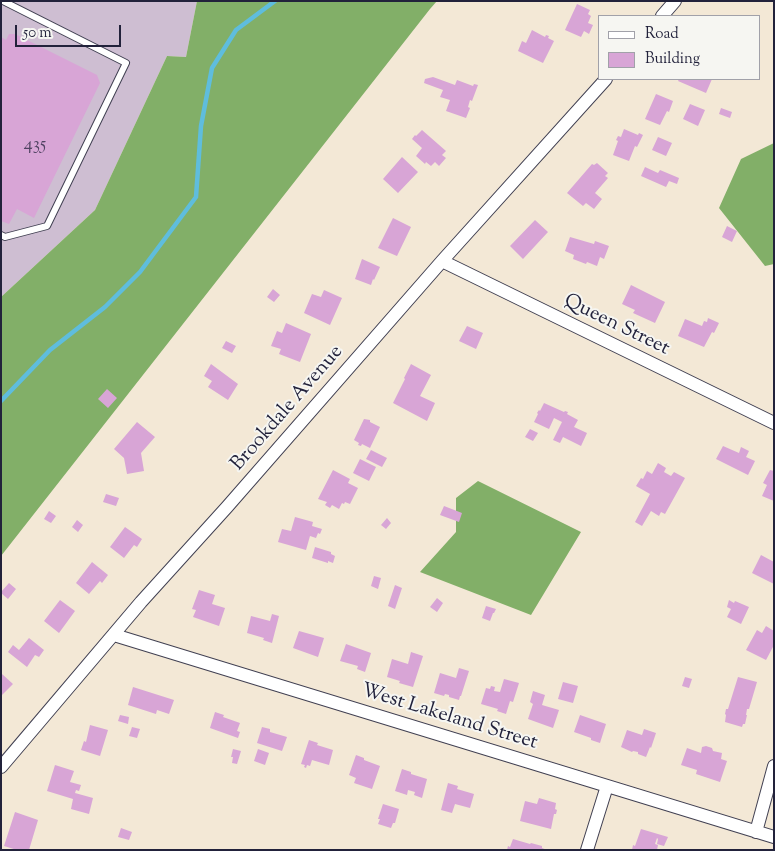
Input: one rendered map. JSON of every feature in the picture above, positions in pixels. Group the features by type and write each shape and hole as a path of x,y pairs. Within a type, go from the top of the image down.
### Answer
{"street":[{"path":"663,15 675,1"},
{"name":"Brookdale Avenue","path":"1,768 141,602 227,507 442,261 605,80"},
{"name":"Queen Street","path":"442,261 774,423"},
{"name":"West Lakeland Street","path":"114,635 774,837"},
{"path":"756,832 774,766"},
{"path":"587,850 606,786"}],"lane":[{"path":"1,235 6,237 47,226 126,63 3,1"}],"shaded area":[{"path":"1,1 197,1 186,57 167,56 95,210 1,297"}],"green space":[{"path":"197,1 437,1 1,556 1,297 95,210 167,56 186,57"},
{"path":"774,143 774,264 765,266 719,208 741,159"},
{"path":"478,481 581,532 531,615 420,572 456,532 456,498"}],"building":[{"path":"577,4 590,10 588,14 591,16 588,23 593,25 589,34 584,31 581,37 565,30"},
{"path":"532,30 545,37 546,35 549,36 548,38 554,41 543,63 518,51 522,41 526,43"},
{"path":"9,34 15,34 97,75 100,83 34,218 17,209 9,224 1,221 1,37 6,40"},
{"path":"433,77 455,85 457,80 473,86 474,84 478,85 472,101 470,100 468,107 470,108 466,118 446,111 450,100 440,97 443,90 424,83 425,79"},
{"path":"678,80 712,80 706,93"},
{"path":"656,94 673,101 669,112 667,111 660,125 645,119"},
{"path":"690,104 705,110 698,126 683,119"},
{"path":"721,108 732,112 730,118 719,114"},
{"path":"624,129 638,135 639,133 643,135 637,147 635,146 629,161 613,155 618,141 616,140 618,136 621,137"},
{"path":"422,130 446,151 442,155 446,158 439,166 435,162 431,166 426,162 425,164 416,156 422,148 412,139"},
{"path":"658,137 672,143 666,156 652,150"},
{"path":"402,157 418,172 398,193 383,179"},
{"path":"597,163 608,173 605,176 608,178 595,193 602,199 594,209 586,203 583,206 567,193 592,164"},
{"path":"645,167 658,173 660,170 679,178 677,184 669,181 666,187 641,176"},
{"path":"393,218 411,227 397,256 378,248"},
{"path":"535,220 548,232 523,259 510,246"},
{"path":"727,226 737,231 732,242 722,237"},
{"path":"570,237 594,244 595,241 609,246 604,259 600,257 597,266 573,259 574,255 565,251"},
{"path":"362,259 380,267 371,285 355,279"},
{"path":"631,285 665,302 655,323 633,313 635,310 622,304"},
{"path":"273,289 280,295 274,302 267,297"},
{"path":"324,290 342,298 330,325 304,313 312,294 321,297"},
{"path":"708,318 719,323 704,347 678,336 685,319 702,326 704,321 707,322"},
{"path":"286,323 311,334 300,362 279,354 281,349 271,346 277,331 282,333"},
{"path":"467,326 483,333 476,349 459,341"},
{"path":"226,341 236,346 232,353 222,348"},
{"path":"211,364 238,384 228,400 208,387 212,381 204,376"},
{"path":"411,364 431,375 420,396 435,403 427,421 393,403"},
{"path":"107,389 117,398 108,408 98,399"},
{"path":"544,403 568,412 567,414 578,420 574,427 587,433 581,446 563,437 560,443 553,440 562,422 554,418 549,429 534,422 537,413"},
{"path":"364,419 370,420 370,422 380,427 370,448 362,444 361,446 358,445 359,443 354,440"},
{"path":"137,422 155,437 141,453 144,471 127,474 124,458 114,449"},
{"path":"530,429 538,433 533,441 525,437"},
{"path":"723,446 739,453 741,447 749,451 746,457 755,461 748,475 716,459"},
{"path":"371,450 387,458 382,467 366,459"},
{"path":"360,459 376,467 369,481 353,473"},
{"path":"658,463 666,468 664,472 671,476 674,472 685,478 665,514 661,512 659,516 651,511 642,526 635,522 650,494 636,486 641,478 643,479 647,471 652,474"},
{"path":"333,470 350,479 348,483 358,488 350,504 342,503 339,509 332,505 330,508 325,505 327,502 318,499"},
{"path":"770,470 774,471 774,501 762,496 767,485 763,483"},
{"path":"106,494 119,498 116,506 103,502"},
{"path":"444,506 462,513 459,522 440,515"},
{"path":"49,511 56,516 51,523 44,519"},
{"path":"295,517 313,522 312,526 322,529 316,538 310,536 306,550 278,542 282,529 291,531"},
{"path":"387,518 391,523 386,529 381,525"},
{"path":"77,520 83,525 78,532 72,527"},
{"path":"125,527 142,539 137,547 134,545 124,558 110,547"},
{"path":"315,547 331,552 335,556 333,563 312,558"},
{"path":"761,555 774,562 774,584 752,573"},
{"path":"92,562 108,575 89,594 76,583"},
{"path":"374,576 381,578 378,589 371,586"},
{"path":"9,583 16,589 8,599 1,592"},
{"path":"395,585 402,588 395,609 388,606"},
{"path":"199,590 215,595 212,604 225,608 219,626 193,617 196,610 192,609"},
{"path":"437,598 443,603 437,612 430,607"},
{"path":"60,600 75,611 59,633 44,621"},
{"path":"729,600 749,607 741,624 727,617 731,609 727,607"},
{"path":"486,606 496,609 490,621 482,618"},
{"path":"272,614 279,616 272,643 263,640 264,638 247,633 251,616 270,621"},
{"path":"766,626 774,631 774,645 766,660 746,650 757,630 762,633"},
{"path":"299,631 324,638 318,657 293,648"},
{"path":"29,638 44,650 39,657 35,655 27,667 8,652 13,645 19,650"},
{"path":"346,644 371,653 365,672 357,669 358,666 340,661"},
{"path":"411,652 423,656 413,687 387,677 392,659 408,664"},
{"path":"459,668 469,671 459,700 449,697 449,695 445,694 444,696 434,693 440,673 456,678"},
{"path":"2,674 13,684 1,696 1,676"},
{"path":"685,677 692,679 689,688 682,686"},
{"path":"738,677 757,682 749,709 747,709 745,724 742,727 725,722 726,709 728,709"},
{"path":"504,679 519,683 513,702 510,701 506,714 497,711 498,709 481,704 486,688 495,687 494,691 500,692"},
{"path":"563,682 578,686 573,703 558,699"},
{"path":"133,687 174,700 169,714 157,710 156,714 128,705"},
{"path":"533,691 545,695 542,705 559,710 553,728 528,719 533,704 530,702"},
{"path":"215,712 240,723 237,731 240,732 238,738 210,728"},
{"path":"120,715 129,717 128,724 118,721"},
{"path":"580,715 606,724 600,743 574,732"},
{"path":"90,725 108,730 100,756 81,750 84,741 86,742"},
{"path":"132,727 140,729 137,738 129,736"},
{"path":"262,727 270,729 270,732 287,737 282,751 257,743"},
{"path":"644,729 656,733 646,757 638,754 638,752 632,752 621,747 627,730 642,735"},
{"path":"309,740 318,743 317,745 333,750 329,765 312,760 310,766 307,765 306,768 304,767 305,765 301,764"},
{"path":"702,747 712,748 713,751 722,753 721,759 727,761 720,782 696,774 697,770 681,765 687,748 701,753"},
{"path":"233,749 241,751 237,764 232,763"},
{"path":"258,749 269,753 265,765 254,761"},
{"path":"356,755 380,766 372,789 354,783 356,778 349,775"},
{"path":"55,765 74,771 70,782 81,785 79,791 76,790 75,793 93,798 89,814 71,809 73,799 47,791"},
{"path":"402,769 427,779 422,798 414,795 415,792 408,790 407,795 395,791"},
{"path":"448,783 458,786 457,789 474,794 470,808 455,804 452,813 441,810"},
{"path":"539,798 556,803 555,809 557,810 556,814 554,814 551,829 520,821 525,801 537,804"},
{"path":"383,804 399,809 395,823 393,823 391,828 378,824"},
{"path":"15,812 38,820 29,850 17,850 4,846"},
{"path":"121,828 132,832 129,840 118,837"},
{"path":"641,829 668,837 664,846 657,844 657,838 655,844 658,845 657,850 632,850"},
{"path":"513,839 542,846 542,848 547,850 507,850"}],"waterway":[{"path":"1,401 50,350 105,307 140,272 196,197 201,126 212,68 236,30 275,1"}]}
